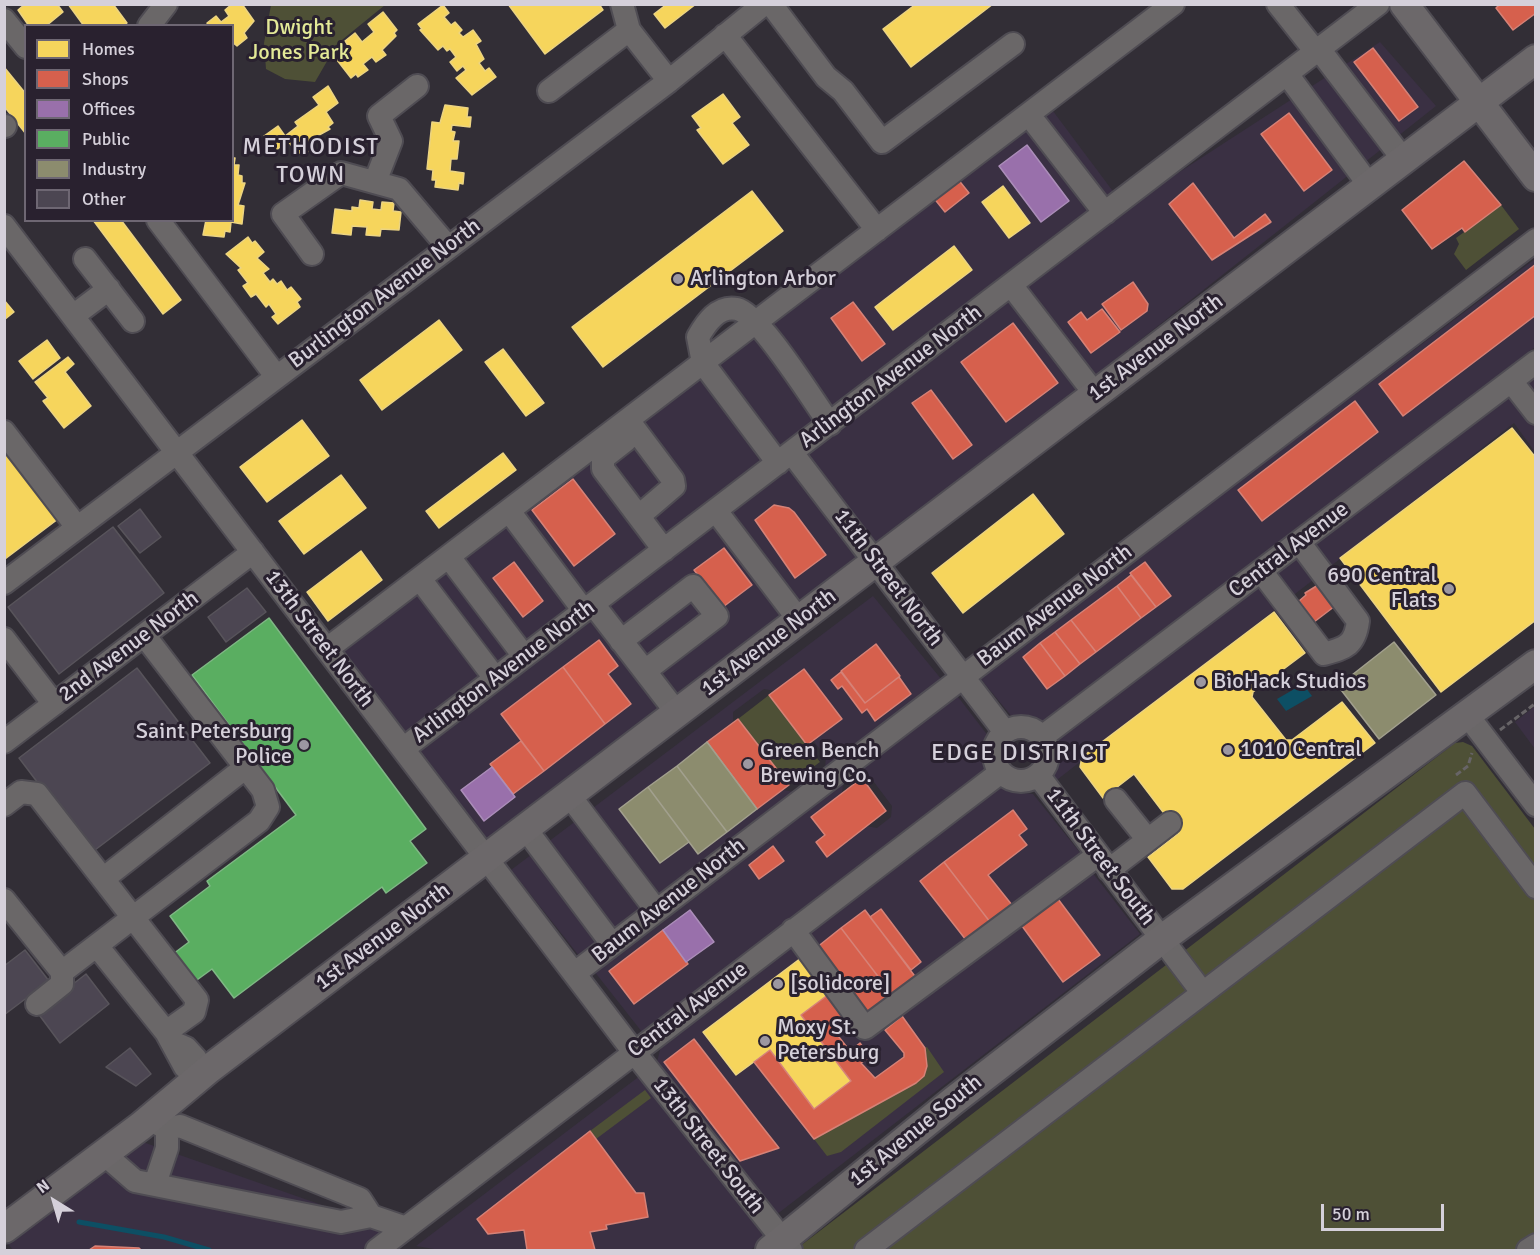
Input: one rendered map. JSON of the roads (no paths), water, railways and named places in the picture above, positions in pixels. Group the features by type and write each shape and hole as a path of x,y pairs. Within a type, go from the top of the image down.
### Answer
{"main road":[{"path":"1404,4 1536,177"},
{"name":"1st Avenue North","path":"4,1229 104,1154 158,1124 198,1073 486,858 1536,59"},
{"name":"1st Avenue South","path":"781,1247 1064,1014 1162,939 1536,664"}],"street":[{"path":"151,24 166,4"},
{"path":"622,4 630,30 669,81"},
{"name":"Burlington Avenue North","path":"4,583 669,81 764,4"},
{"path":"771,4 826,77 843,92 882,142 1013,44"},
{"path":"664,550 601,463 632,426 703,363 1173,4"},
{"path":"1278,4 1403,159"},
{"name":"Arlington Avenue North","path":"403,748 1378,4"},
{"path":"4,20 24,45"},
{"path":"549,92 630,30"},
{"path":"725,35 878,230"},
{"path":"1287,74 1369,185"},
{"path":"375,182 391,141 379,116 417,86"},
{"path":"1036,124 1105,213"},
{"path":"312,254 283,214 341,173 399,189 448,247"},
{"path":"160,222 276,376"},
{"name":"13th Street North","path":"4,226 634,1052"},
{"name":"Baum Avenue North","path":"575,973 1536,240"},
{"path":"85,259 133,321"},
{"path":"1011,285 1095,394"},
{"path":"73,316 108,289"},
{"path":"703,363 698,337 713,316 728,308 739,309 758,322 830,424"},
{"name":"Central Avenue","path":"1042,737 1536,362"},
{"name":"11th Street North","path":"703,363 875,562 1005,732"},
{"path":"1511,381 1536,413"},
{"path":"327,649 508,511 632,426"},
{"path":"632,426 673,480 674,486 639,516"},
{"path":"4,432 77,527"},
{"path":"508,511 588,607 621,641 677,713"},
{"path":"716,511 800,620"},
{"path":"1261,571 1324,654 1344,649 1356,636 1358,621 1299,542"},
{"name":"2nd Avenue North","path":"4,742 253,552"},
{"path":"449,556 524,656"},
{"path":"420,579 495,678"},
{"path":"621,641 693,586 717,616 645,671"},
{"path":"62,972 259,821 268,807 263,790 144,635"},
{"path":"4,639 54,704"},
{"path":"1468,716 1536,805"},
{"path":"1021,727 1028,728 1042,737 1048,752 1048,760 1038,775 1031,779 1015,780 1001,772 994,755 995,746 1005,732 1021,727"},
{"path":"103,879 246,767"},
{"name":"Central Avenue","path":"377,1251 1001,772"},
{"name":"11th Street South","path":"1038,775 1202,992"},
{"path":"4,805 21,792 37,794 197,1000 194,1012 170,1038"},
{"path":"866,1251 1465,793 1536,887"},
{"path":"569,795 656,910"},
{"path":"1116,800 1148,840"},
{"path":"793,930 866,1028 1103,863 1148,840 1170,823"},
{"path":"525,828 612,944"},
{"path":"4,900 62,972 62,984 37,1004"},
{"path":"97,946 170,1038 176,1056 185,1067 198,1073"},
{"name":"13th Street South","path":"634,1052 781,1247"},
{"path":"155,1184 167,1148 158,1124 180,1126 366,1207 406,1228"},
{"path":"104,1154 135,1181 341,1222 366,1207"},
{"path":"1528,1251 1536,1245"}],"water":[{"path":"1303,684 1312,696 1286,711 1277,699"}],"waterway":[{"path":"79,1222 164,1237 209,1250"}],"place":[{"name":"Arlington Arbor","path":"678,279"},
{"name":"690 Central Flats","path":"1449,589"},
{"name":"BioHack Studios","path":"1201,682"},
{"name":"Saint Petersburg Police","path":"304,745"},
{"name":"1010 Central","path":"1228,750"},
{"name":"Green Bench Brewing Co.","path":"748,764"},
{"name":"[solidcore]","path":"778,984"},
{"name":"Moxy St. Petersburg","path":"765,1041"}],"district":[{"name":"METHODIST TOWN","path":"311,162"},
{"name":"EDGE DISTRICT","path":"1020,754"}],"park label":[{"name":"Dwight Jones Park","path":"299,40"}]}
